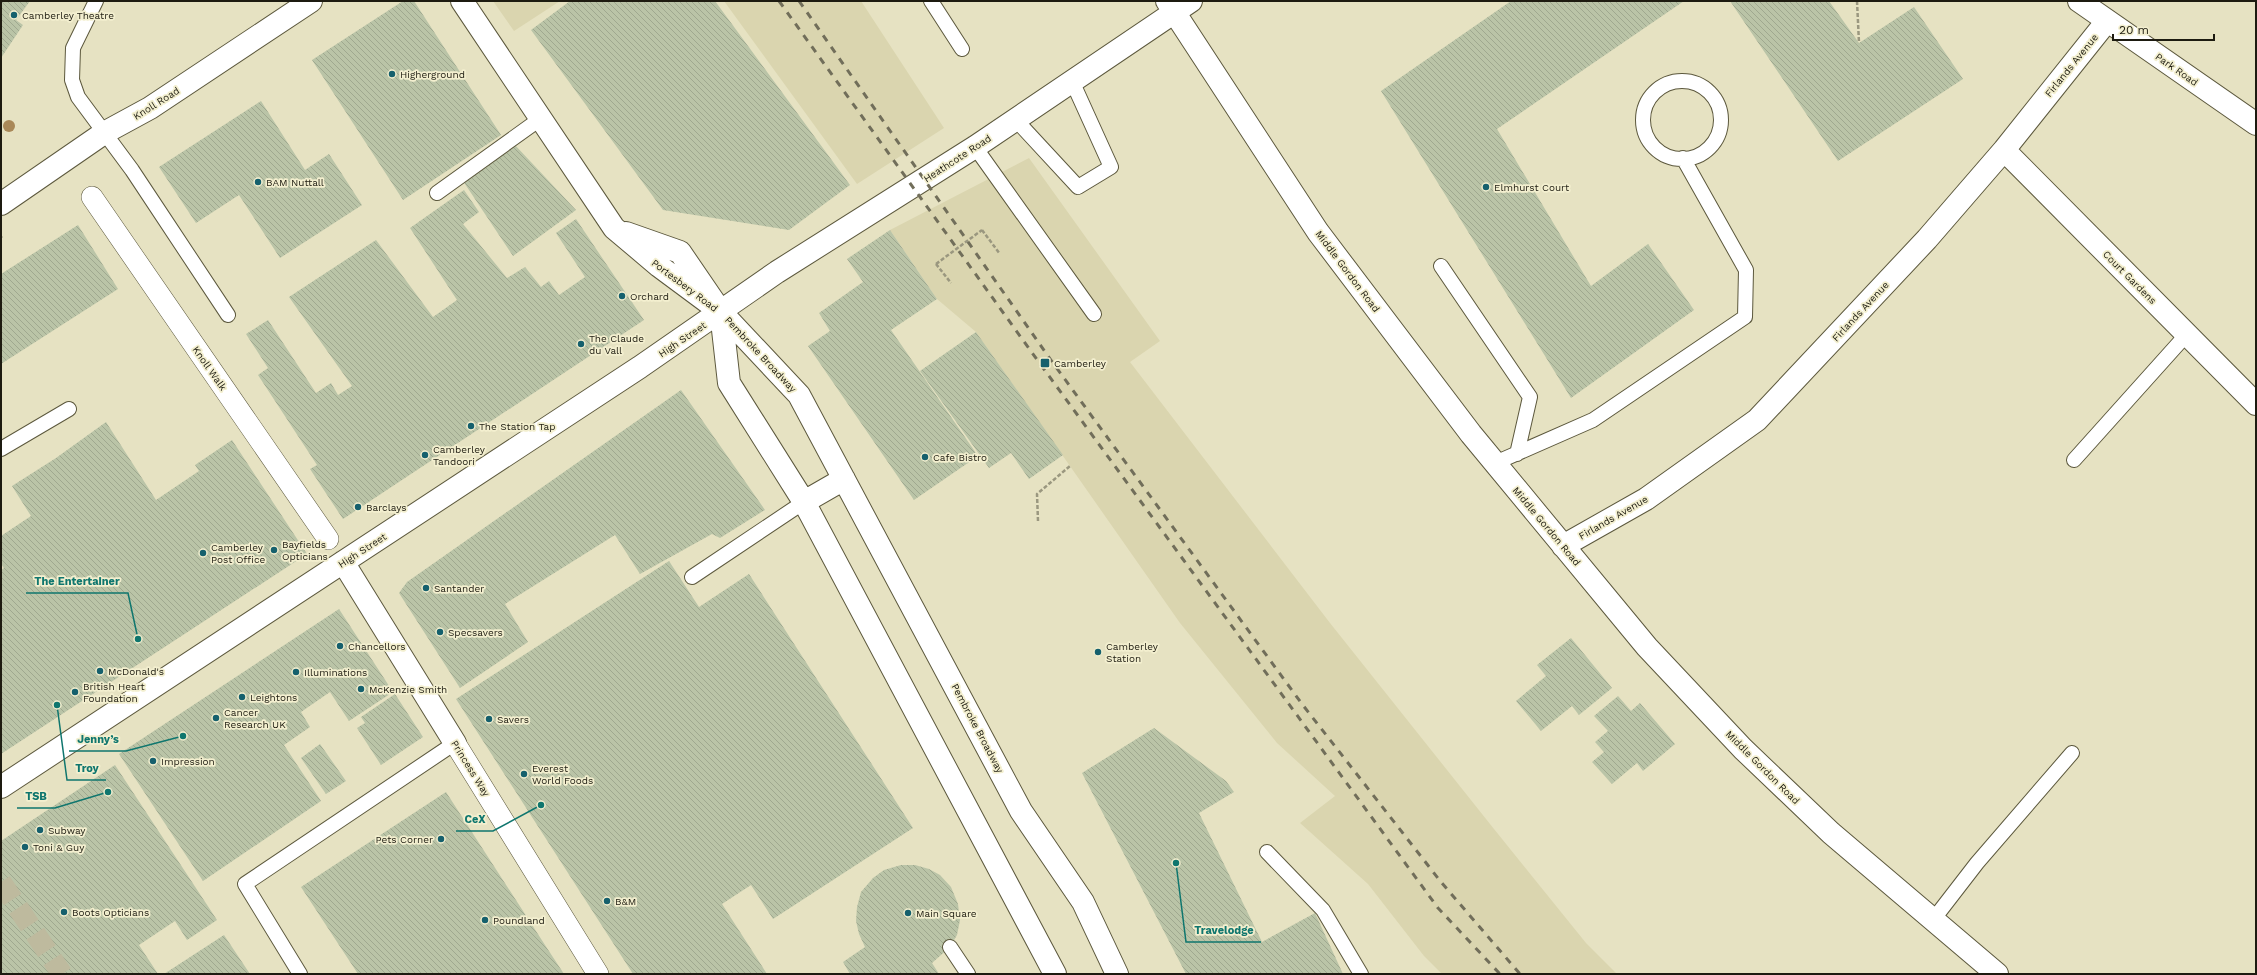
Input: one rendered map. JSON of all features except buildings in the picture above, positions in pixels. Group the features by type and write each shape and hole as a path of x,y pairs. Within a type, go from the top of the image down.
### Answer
{"street":[{"name":"Knoll Road","path":"1,204 104,133 150,108 312,1"},
{"name":"Portesbery Road","path":"462,1 614,228 659,266 721,312"},
{"name":"Park Road","path":"2079,1 2256,124"},
{"name":"Heathcote Road","path":"721,312 777,272 975,147 1072,81 1177,5"},
{"name":"Middle Gordon Road","path":"1177,5 1318,232 1495,463 1647,647 1744,749 1831,833 1997,974"},
{"name":"Firlands Avenue","path":"1563,546 1646,499 1757,420 1927,239 2004,150 2107,21"},
{"name":"Court Gardens","path":"2004,150 2256,404"},
{"name":"Knoll Walk","path":"92,197 328,539"},
{"name":"Pembroke Broadway","path":"721,312 799,395 1021,811 1083,902 1118,974"},
{"name":"Pembroke Broadway","path":"721,312 729,383 804,502 1055,974"},
{"name":"High Street","path":"1,787 721,312"},
{"path":"804,502 844,478"},
{"name":"Princess Way","path":"343,562 598,974"}],"lane":[{"path":"96,1 73,48 72,80 78,97 132,170 228,316"},
{"path":"931,1 962,49"},
{"path":"1016,119 1078,187 1111,167 1072,81"},
{"path":"1675,81 1688,81 1700,85 1710,92 1717,103 1721,115 1720,128 1715,140 1707,150 1696,156 1683,158 1671,157 1659,151 1650,142 1645,130 1644,117 1646,104 1653,94 1663,86 1675,81"},
{"path":"437,193 540,119"},
{"path":"975,147 1094,314"},
{"path":"1495,463 1593,420 1745,317 1746,270 1683,158"},
{"path":"1441,266 1530,397 1517,454"},
{"path":"2074,460 2187,334"},
{"path":"1,448 69,409"},
{"path":"692,577 804,502"},
{"path":"300,974 245,884 455,743"},
{"path":"1933,920 1977,863 2072,753"},
{"path":"1268,852 1323,910 1361,974"},
{"path":"950,947 968,974"}],"path":[{"path":"1857,1 1858,43"},
{"path":"952,284 936,264 982,230 1000,254"},
{"path":"1038,521 1038,494 1070,466"}],"shaded area":[{"path":"493,1 560,1 514,31"},
{"path":"724,1 861,1 944,128 857,184"},
{"path":"1029,158 1160,341 1130,362 1330,623 1586,943 1617,974 1442,974 1424,956 1368,884 1300,823 1335,796 1277,743 1180,623 976,332 937,299 890,230"}],"tunnel":[{"path":"1,882 62,974"}],"railway":[{"path":"779,1 1038,361 1438,908 1500,974"},
{"path":"799,1 1053,363 1302,704 1441,882 1520,974"}],"place":[{"name":"Camberley Theatre","path":"14,15"},
{"name":"Higherground","path":"392,74"},
{"name":"BAM Nuttall","path":"258,182"},
{"name":"Elmhurst Court","path":"1486,187"},
{"name":"Orchard","path":"622,296"},
{"name":"The Claude du Vall","path":"581,344"},
{"name":"Camberley","path":"1045,363"},
{"name":"The Station Tap","path":"471,426"},
{"name":"Camberley Tandoori","path":"425,455"},
{"name":"Cafe Bistro","path":"925,457"},
{"name":"Barclays","path":"358,507"},
{"name":"Bayfields Opticians","path":"274,550"},
{"name":"Camberley Post Office","path":"203,553"},
{"name":"Santander","path":"426,588"},
{"name":"Specsavers","path":"440,632"},
{"name":"The Entertainer","path":"138,639"},
{"name":"Chancellors","path":"340,646"},
{"name":"Camberley Station","path":"1098,652"},
{"name":"McDonald's","path":"100,671"},
{"name":"Illuminations","path":"296,672"},
{"name":"McKenzie Smith","path":"361,689"},
{"name":"British Heart Foundation","path":"75,692"},
{"name":"Leightons","path":"242,697"},
{"name":"Troy","path":"57,705"},
{"name":"Cancer Research UK","path":"216,718"},
{"name":"Savers","path":"489,719"},
{"name":"Jenny’s","path":"183,736"},
{"name":"Impression","path":"153,761"},
{"name":"Everest World Foods","path":"524,774"},
{"name":"TSB","path":"108,792"},
{"name":"CeX","path":"541,805"},
{"name":"Subway","path":"40,830"},
{"name":"Pets Corner","path":"441,839"},
{"name":"Toni & Guy","path":"25,847"},
{"name":"Travelodge","path":"1176,863"},
{"name":"B&M","path":"607,901"},
{"name":"Boots Opticians","path":"64,912"},
{"name":"Main Square","path":"908,913"},
{"name":"Poundland","path":"485,920"}]}
